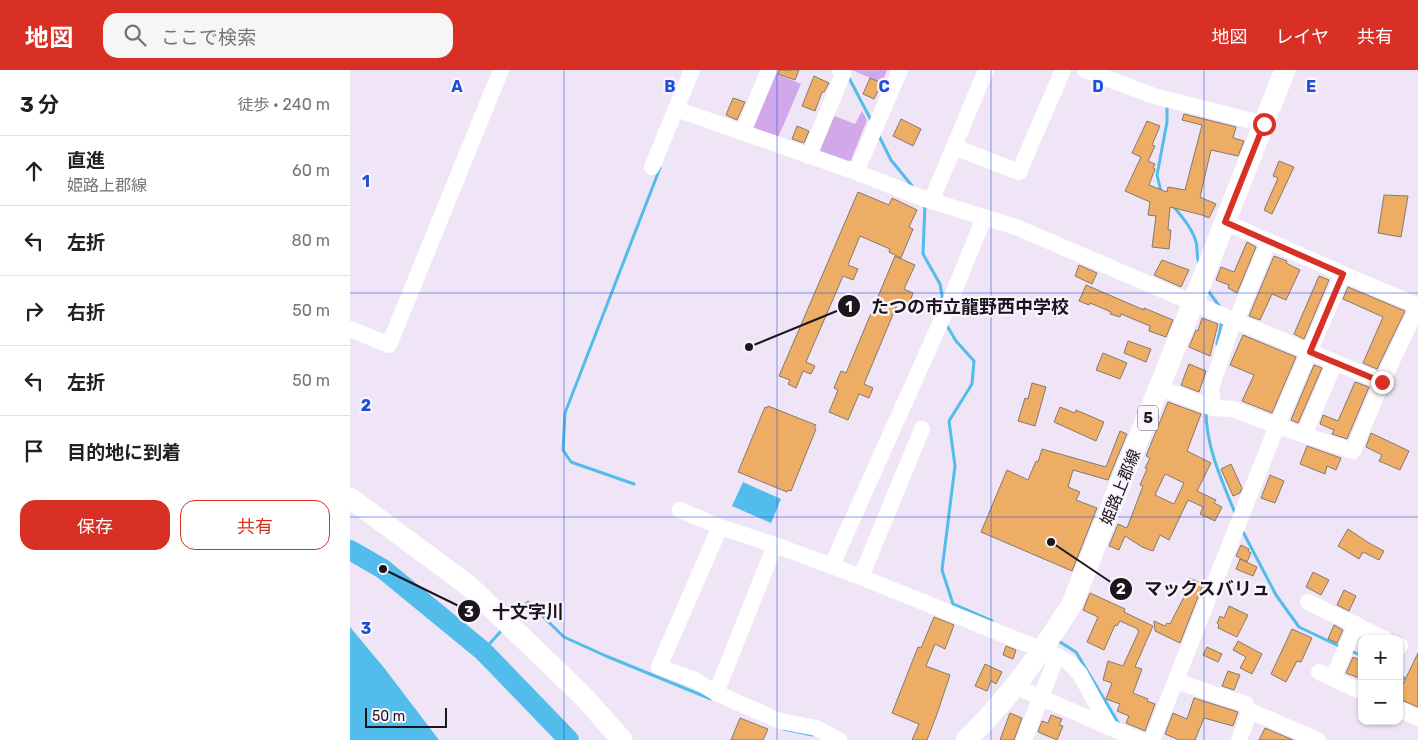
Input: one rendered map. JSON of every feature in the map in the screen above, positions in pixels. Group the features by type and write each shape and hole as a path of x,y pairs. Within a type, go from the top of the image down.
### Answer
{"main road":[{"name":"姫路上郡線","path":"966,740 988,719 1014,686 1050,653 1072,604 1194,304 1285,70"},
{"path":"350,498 469,586 584,697 622,740"}],"street":[{"path":"350,329 389,345 501,70"},
{"path":"652,167 692,70"},
{"path":"743,132 769,70"},
{"path":"856,172 900,70"},
{"path":"931,201 986,70"},
{"path":"954,147 1019,172 1063,70"},
{"path":"1085,70 1154,96 1264,124"},
{"path":"809,156 842,71"},
{"path":"676,109 856,172 931,201 1016,227 1382,382"},
{"path":"832,566 947,308 984,218"},
{"path":"1160,388 1213,408 1233,409 1352,451 1418,306 1225,222"},
{"path":"1213,408 1211,388 1230,331 1226,317 1269,241"},
{"path":"1152,740 1277,426 1343,274"},
{"path":"1304,435 1336,362"},
{"path":"861,577 922,429"},
{"path":"886,446 910,458"},
{"path":"680,510 720,527 861,577 1050,653 1070,663 1080,674 1108,726"},
{"path":"720,527 659,666 695,680 716,693 780,722 816,728 839,740"},
{"path":"716,693 775,545"},
{"path":"1308,602 1377,635"},
{"path":"1356,624 1326,675 1358,690"},
{"path":"1024,740 1041,699 1050,653"},
{"path":"1176,680 1246,704"},
{"path":"1014,686 1140,740"},
{"path":"1239,740 1250,711 1318,740"},
{"path":"1403,711 1418,718"}],"shaded area":[{"path":"852,70 887,70 882,83"},
{"path":"772,72 801,84 777,140 754,131 750,123"},
{"path":"862,111 867,120 851,160 844,164 822,157 819,148 832,115 855,124"}],"water":[{"path":"743,482 781,499 771,523 732,506"},
{"path":"350,627 385,669 439,740 350,740"}],"building":[{"path":"779,70 799,70 795,80 778,74"},
{"path":"814,76 829,83 824,92 822,92 815,111 802,106"},
{"path":"870,78 882,83 874,99 863,94"},
{"path":"733,98 745,102 737,120 726,115"},
{"path":"1184,114 1236,127 1233,138 1244,141 1238,156 1211,150 1200,197 1216,204 1209,218 1170,207 1168,230 1171,230 1169,249 1152,247 1156,216 1148,215 1150,202 1125,191 1141,157 1132,153 1147,121 1160,126 1152,145 1155,146 1148,161 1155,164 1149,185 1167,192 1168,187 1185,190 1202,125 1182,120"},
{"path":"901,119 921,129 913,146 893,136"},
{"path":"797,126 809,131 804,143 792,139"},
{"path":"1279,161 1294,167 1272,214 1264,210 1278,178 1273,176"},
{"path":"858,192 889,205 892,198 917,210 909,227 913,229 901,258 889,252 890,249 860,236 848,265 858,269 853,280 843,276 806,362 815,366 811,374 803,371 796,388 788,384 790,380 779,376"},
{"path":"1384,195 1408,196 1401,237 1378,233"},
{"path":"1247,242 1256,247 1237,293 1228,288 1229,285 1216,280 1221,267 1234,272"},
{"path":"895,256 915,265 904,289 913,293 909,304 899,300 864,384 873,388 869,398 859,394 848,420 829,412 838,390 834,388 841,371 846,373"},
{"path":"1274,256 1287,261 1286,263 1300,270 1286,300 1272,294 1260,320 1249,316"},
{"path":"1162,260 1189,270 1181,287 1154,275"},
{"path":"1079,265 1097,273 1092,284 1075,276"},
{"path":"1319,276 1329,280 1304,339 1294,334"},
{"path":"1086,285 1144,310 1144,308 1173,320 1166,337 1149,331 1150,326 1121,314 1120,317 1110,314 1111,312 1090,303 1089,305 1079,301"},
{"path":"1348,287 1405,311 1377,369 1363,363 1383,317 1343,299"},
{"path":"1202,318 1218,324 1210,356 1189,347 1196,330 1198,331"},
{"path":"1243,335 1296,357 1272,413 1242,401 1254,375 1230,365"},
{"path":"1128,341 1151,349 1146,362 1124,353"},
{"path":"1103,353 1127,363 1120,379 1096,370"},
{"path":"1189,364 1206,371 1199,392 1181,385"},
{"path":"1314,365 1322,368 1298,423 1291,420"},
{"path":"1355,382 1369,387 1347,439 1332,434 1334,430 1320,424 1323,415 1338,421"},
{"path":"1032,383 1046,387 1035,426 1018,421 1025,398 1028,399"},
{"path":"1168,402 1201,414 1187,451 1211,463 1197,491 1216,500 1214,503 1222,507 1215,521 1200,514 1203,507 1188,500 1169,540 1160,535 1153,551 1142,547 1125,536 1119,550 1109,546 1118,524 1127,528 1143,486 1140,485 1150,458 1146,456","holes":["1165,474 1184,483 1174,504 1155,495"]},
{"path":"768,406 816,425 791,491 788,490 787,492 738,472 765,407 767,408"},
{"path":"1060,407 1075,413 1076,410 1104,422 1096,441 1054,422"},
{"path":"1120,431 1127,434 1108,480 1073,470 1068,487 1080,492 1076,500 1097,508 1072,571 981,532 1007,470 1028,480 1036,461 1038,462 1042,449 1106,467"},
{"path":"1371,433 1409,451 1400,470 1379,461 1382,455 1366,447"},
{"path":"1307,446 1341,458 1336,470 1327,466 1325,474 1300,464"},
{"path":"1231,464 1242,488 1240,493 1233,496 1221,469"},
{"path":"1270,475 1284,481 1275,503 1261,498"},
{"path":"1348,529 1384,551 1379,560 1363,552 1359,559 1338,546"},
{"path":"1241,545 1249,549 1248,551 1251,553 1247,562 1236,556"},
{"path":"1240,559 1257,567 1253,576 1236,569"},
{"path":"1313,572 1329,580 1321,595 1306,587"},
{"path":"1189,578 1203,584 1180,643 1155,631 1154,621 1165,626 1167,623 1170,624 1188,589 1184,588"},
{"path":"1344,590 1356,596 1349,611 1337,605"},
{"path":"1090,593 1125,609 1124,612 1153,626 1135,667 1142,669 1133,693 1155,704 1145,731 1126,723 1129,716 1117,711 1120,704 1106,699 1112,683 1103,680 1108,661 1123,666 1139,631 1120,621 1117,626 1115,625 1104,650 1087,642 1098,617 1083,610"},
{"path":"1229,606 1248,615 1237,637 1218,628 1219,625 1217,623 1220,616 1224,618"},
{"path":"934,617 954,625 945,649 935,644 926,666 950,675 927,740 912,740 919,724 892,713 918,647 921,648"},
{"path":"1334,625 1343,630 1337,643 1328,639"},
{"path":"1292,629 1312,638 1301,662 1297,661 1286,682 1271,674"},
{"path":"1238,641 1262,654 1252,674 1240,668 1246,657 1233,650"},
{"path":"1006,646 1016,650 1013,659 1003,655"},
{"path":"1207,647 1222,654 1218,662 1203,655"},
{"path":"1418,653 1418,707 1403,701 1403,684"},
{"path":"1353,657 1358,659 1358,678 1346,673"},
{"path":"985,664 1002,672 996,684 991,681 987,691 975,686"},
{"path":"1228,671 1240,675 1234,690 1222,686"},
{"path":"1194,698 1238,712 1233,726 1204,718 1195,740 1179,740 1165,734 1173,713 1187,719"},
{"path":"1010,713 1022,718 1014,740 1000,740"},
{"path":"1051,715 1062,719 1059,725 1063,726 1057,740 1038,732 1042,721 1048,723"},
{"path":"740,718 768,729 763,740 731,740"},
{"path":"1265,728 1293,740 1259,740"}],"waterway":[{"path":"848,76 872,122"},
{"path":"1161,192 1157,175 1167,122 1167,108"},
{"path":"878,134 891,160 913,187"},
{"path":"634,484 571,462 563,450 565,413 660,168"},
{"path":"925,204 923,254 940,284 943,301"},
{"path":"1173,206 1194,237 1199,263"},
{"path":"1208,287 1209,292 1220,307"},
{"path":"1217,344 1222,321"},
{"path":"946,324 956,341 974,361 972,384 949,421 955,466 942,570 953,604 992,621"},
{"path":"1206,411 1212,451 1235,513"},
{"path":"1242,530 1276,595 1299,627 1341,647"},
{"path":"350,550 383,569 483,651 569,740"},
{"path":"513,618 528,602 564,637 711,699"},
{"path":"483,651 502,630"},
{"path":"1057,642 1076,652 1119,724"},
{"path":"1351,651 1358,654"},
{"path":"1403,678 1407,680"},
{"path":"784,729 812,735"}],"place":[{"name":"たつの市立龍野西中学校","path":"749,347"},
{"name":"マックスバリュ","path":"1051,542"},
{"name":"十文字川","path":"383,569"}],"route":[{"path":"1264,124 1225,222 1343,274 1310,352 1382,382"}]}
